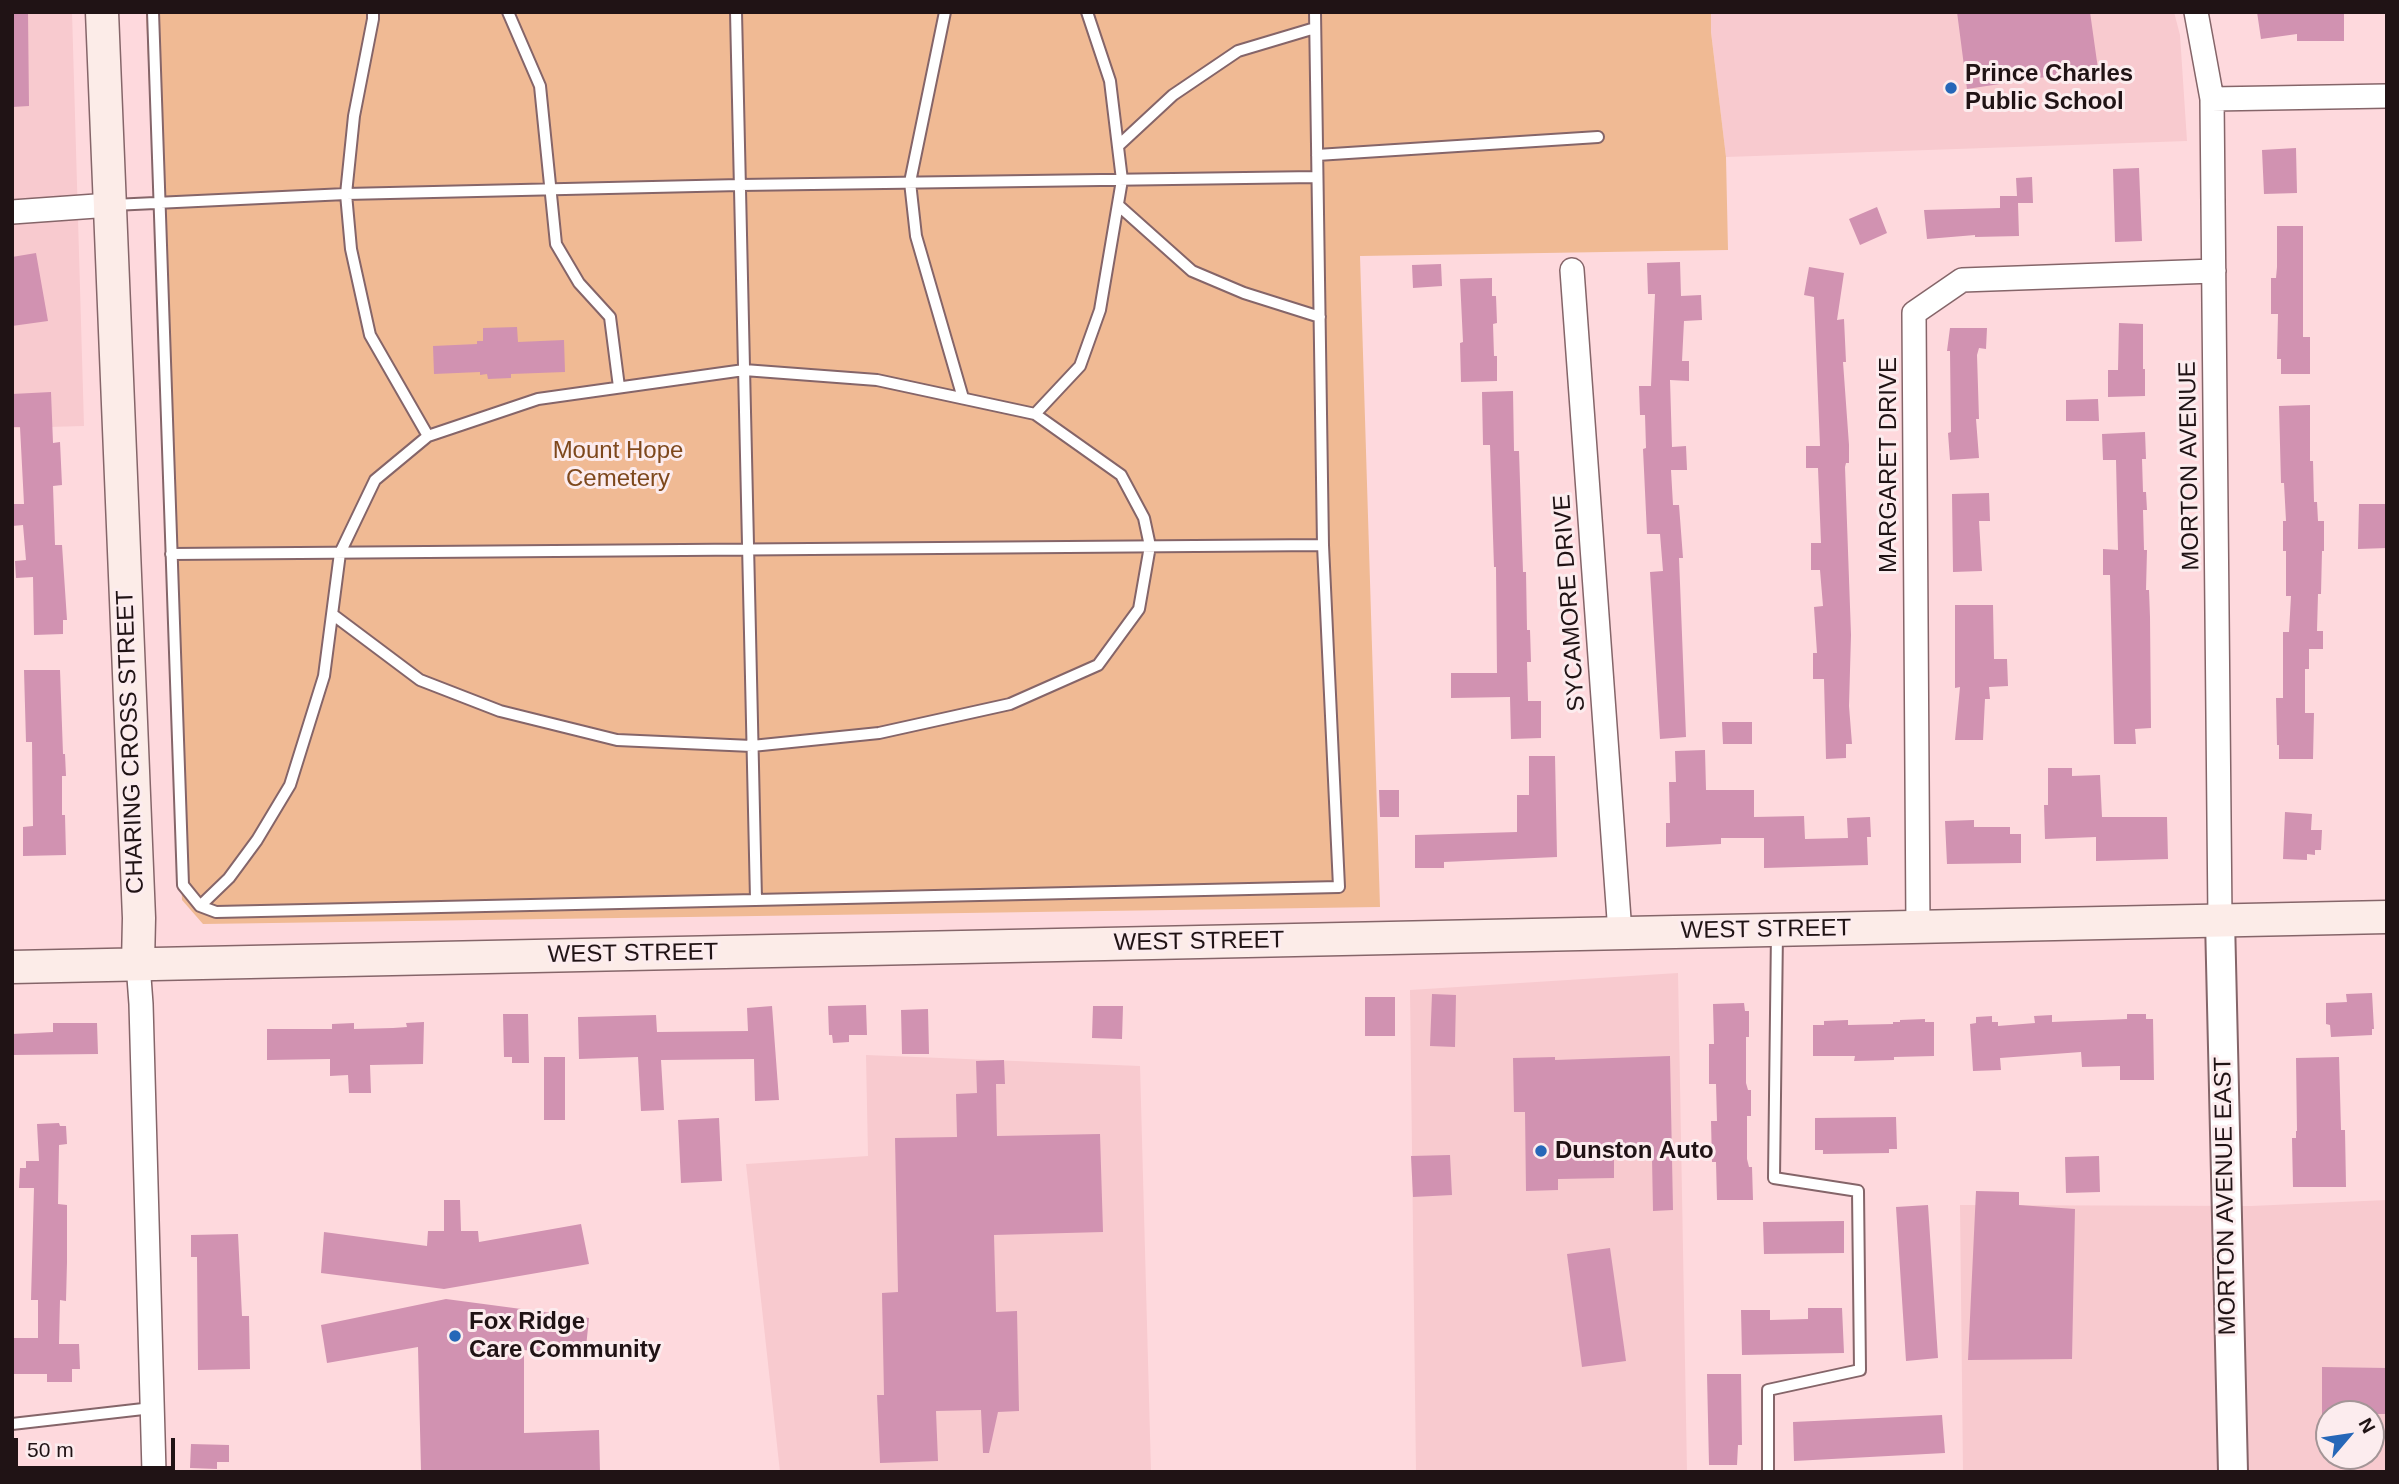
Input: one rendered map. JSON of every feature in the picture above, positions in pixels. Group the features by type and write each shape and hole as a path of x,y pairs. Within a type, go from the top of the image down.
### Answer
{"main road":[{"name":"CHARING CROSS STREET","path":"102,12 139,918 138,964"},
{"name":"WEST STREET","path":"12,967 2387,917"}],"street":[{"name":"MORTON AVENUE","path":"2196,12 2212,99 2220,920"},
{"path":"2212,99 2387,96"},
{"path":"12,212 110,205"},
{"name":"SYCAMORE DRIVE","path":"1572,270 1620,933"},
{"name":"MARGARET DRIVE","path":"1918,927 1914,313 1962,279 2214,271"},
{"name":"MORTON AVENUE EAST","path":"2220,920 2233,1472"},
{"name":"CHARING CROSS STREET","path":"138,964 154,1472"}],"lane":[{"path":"153,12 183,885 200,906 216,912 1339,887 1323,545 1315,12"},
{"path":"373,12 354,117 346,194 351,249 370,335 428,436"},
{"path":"508,12 540,86 556,244 579,283 610,317 619,387"},
{"path":"736,12 756,899"},
{"path":"945,12 910,182 916,236 962,398"},
{"path":"1035,414 1080,366 1100,310 1122,180 1110,81 1087,12"},
{"path":"1118,146 1173,95 1238,51 1315,28"},
{"path":"1317,155 1598,137"},
{"path":"110,205 346,194 550,189 1317,177"},
{"path":"1118,205 1192,271 1244,293 1320,317"},
{"path":"200,906 229,878 257,840 290,785 324,676 332,614 340,553 375,480 428,436 538,399 744,370 877,380 1035,414 1121,475 1144,518 1150,546 1139,608 1098,665 1010,704 879,733 752,746 617,740 500,710 420,680 332,614"},
{"path":"171,554 1323,545"},
{"path":"1768,1472 1768,1390 1860,1370 1858,1191 1774,1178 1777,929"},
{"path":"12,1424 153,1408"}],"shaded area":[{"path":"12,12 72,12 84,426 12,428"},
{"name":"Prince Charles Public School","path":"1711,12 2174,12 2180,35 2187,141 1726,157"},
{"path":"1678,973 1687,1472 1416,1472 1410,990"},
{"path":"866,1055 1140,1066 1151,1472 780,1472 746,1164 868,1156"},
{"path":"2387,1200 2387,1472 1963,1472 1960,1205 2251,1206"}],"green space":[{"name":"Mount Hope Cemetery","path":"146,12 1711,12 1726,157 1728,250 1360,256 1380,907 203,924 182,900"}],"building":[{"path":"12,12 28,12 29,106 12,107"},
{"path":"1957,12 2090,12 2098,69 1967,89"},
{"path":"2257,12 2344,12 2344,41 2297,41 2297,34 2261,39"},
{"path":"2296,148 2297,193 2264,194 2262,150"},
{"path":"2139,168 2142,241 2115,242 2113,169"},
{"path":"2032,177 2033,203 2018,203 2019,236 1975,235 1927,239 1924,210 2000,208 2000,196 2017,196 2016,178"},
{"path":"1877,207 1887,233 1860,245 1849,219"},
{"path":"2277,226 2303,226 2303,337 2310,337 2310,374 2281,374 2281,359 2277,359 2278,314 2271,314 2271,278 2276,278"},
{"path":"36,253 48,321 12,326 12,257"},
{"path":"1680,262 1681,296 1701,295 1702,320 1684,321 1682,361 1689,361 1689,381 1670,380 1672,447 1686,446 1687,470 1671,470 1673,505 1679,505 1683,558 1679,558 1686,737 1660,739 1650,572 1663,571 1660,534 1647,534 1643,449 1646,448 1645,415 1640,415 1639,386 1651,386 1655,294 1648,294 1647,263"},
{"path":"1441,264 1442,286 1413,288 1412,265"},
{"path":"1809,267 1844,273 1837,320 1844,319 1846,362 1843,362 1849,445 1849,463 1846,463 1845,467 1852,744 1846,744 1846,758 1826,759 1824,679 1813,679 1813,653 1817,653 1814,607 1823,606 1820,570 1811,570 1811,543 1821,543 1818,468 1806,468 1806,446 1820,446 1814,297 1804,295"},
{"path":"1492,278 1492,296 1496,296 1497,323 1493,324 1497,381 1461,382 1460,343 1463,342 1460,279"},
{"path":"2119,323 2143,324 2145,396 2108,397 2108,370 2118,370"},
{"path":"517,327 518,342 564,340 565,372 511,374 511,378 488,379 487,374 480,375 480,372 434,374 433,346 477,344 477,341 483,341 483,328"},
{"path":"1950,328 1987,328 1986,349 1979,348 1977,355 1979,419 1976,419 1979,458 1950,460 1950,351 1947,351"},
{"path":"1513,391 1514,451 1519,451 1523,572 1526,572 1527,630 1530,630 1528,701 1541,701 1541,738 1511,739 1510,697 1451,698 1451,673 1497,673 1496,567 1490,445 1483,445 1482,392"},
{"path":"51,392 53,443 60,442 62,485 53,486 55,545 62,545 67,620 63,620 63,634 34,635 33,577 16,578 15,561 26,560 23,525 12,526 12,504 24,504 20,427 12,427 12,394"},
{"path":"2098,399 2099,421 2066,421 2066,400"},
{"path":"2310,405 2310,461 2313,461 2314,502 2317,502 2318,521 2324,521 2317,631 2323,631 2323,649 2309,649 2309,669 2305,669 2305,713 2314,713 2313,759 2279,759 2276,698 2283,698 2283,632 2289,632 2291,596 2286,596 2286,551 2283,551 2283,521 2286,521 2284,483 2281,483 2279,406"},
{"path":"2145,432 2146,459 2142,459 2143,492 2146,492 2147,510 2143,510 2144,550 2147,550 2146,590 2149,590 2150,617 2151,728 2135,729 2136,744 2114,744 2110,575 2103,575 2103,549 2118,550 2116,460 2103,460 2102,434"},
{"path":"1989,493 1990,521 1979,521 1982,571 1953,572 1952,494"},
{"path":"2359,504 2385,504 2387,548 2358,549"},
{"path":"1955,605 1993,605 1994,659 2007,659 2008,686 1989,687 1990,699 1985,699 1983,740 1955,740 1960,687 1955,688"},
{"path":"24,670 60,670 66,776 62,776 62,815 65,815 66,855 23,856 23,827 33,826 32,742 26,742"},
{"path":"1722,722 1752,722 1752,744 1723,744"},
{"path":"1705,750 1706,790 1754,790 1754,817 1804,816 1805,839 1848,838 1847,818 1870,817 1871,837 1867,837 1868,865 1764,868 1764,838 1721,838 1721,844 1666,847 1666,823 1670,823 1669,782 1676,782 1675,751"},
{"path":"1529,756 1555,756 1557,857 1444,862 1444,868 1415,868 1415,835 1517,832 1517,795 1529,795"},
{"path":"2048,768 2072,768 2072,776 2100,775 2102,817 2167,817 2168,859 2096,861 2096,837 2045,839 2044,805 2048,805"},
{"path":"1379,790 1399,790 1399,817 1380,817"},
{"path":"2285,812 2312,814 2311,830 2322,830 2321,850 2315,850 2315,855 2307,854 2307,860 2283,859"},
{"path":"1974,820 1974,827 2010,827 2010,834 2021,834 2021,863 1947,864 1945,821"},
{"path":"2372,993 2372,1035 2331,1037 2330,1025 2326,1024 2326,1003 2347,1002 2346,994"},
{"path":"1432,994 1456,995 1455,1047 1430,1046"},
{"path":"1365,997 1395,997 1395,1036 1365,1036"},
{"path":"1744,1003 1745,1011 1749,1011 1746,1083 1748,1090 1751,1090 1751,1116 1747,1116 1747,1159 1749,1167 1752,1167 1753,1200 1717,1200 1716,1162 1712,1162 1711,1121 1717,1121 1716,1084 1709,1084 1709,1044 1714,1044 1713,1004"},
{"path":"866,1005 867,1035 849,1035 849,1042 833,1043 832,1035 829,1035 828,1006"},
{"path":"772,1006 779,1100 755,1101 754,1059 661,1060 664,1110 641,1111 638,1057 579,1059 578,1017 656,1015 657,1032 748,1031 747,1008"},
{"path":"1093,1006 1123,1006 1122,1039 1092,1038"},
{"path":"928,1009 929,1054 902,1054 901,1010"},
{"path":"503,1014 528,1014 529,1063 512,1063 512,1057 504,1057"},
{"path":"2127,1014 2146,1014 2146,1019 2153,1019 2154,1080 2120,1080 2120,1066 2082,1067 2081,1052 2000,1058 2001,1070 1973,1071 1970,1024 1976,1023 1976,1017 1992,1016 1992,1022 1998,1022 1998,1026 2035,1023 2034,1016 2052,1015 2052,1022 2127,1019"},
{"path":"1925,1019 1925,1022 1934,1022 1934,1056 1854,1061 1855,1056 1813,1056 1813,1025 1824,1025 1824,1021 1848,1020 1848,1025 1893,1024 1900,1020"},
{"path":"424,1022 423,1064 370,1065 371,1093 349,1093 348,1075 330,1076 330,1059 267,1060 267,1029 332,1029 332,1024 354,1023 354,1029 393,1028 407,1027 406,1023"},
{"path":"53,1023 97,1023 98,1054 12,1055 12,1034 53,1032"},
{"path":"1670,1056 1673,1210 1653,1211 1652,1158 1614,1158 1614,1178 1558,1179 1558,1190 1526,1191 1525,1112 1514,1112 1513,1058 1555,1057 1555,1060"},
{"path":"544,1057 565,1057 565,1120 544,1120"},
{"path":"2339,1057 2346,1187 2293,1187 2292,1138 2296,1138 2297,1131 2296,1058"},
{"path":"1004,1060 1005,1084 996,1084 997,1136 1100,1134 1103,1232 994,1235 996,1312 1017,1311 1019,1411 998,1412 989,1453 983,1453 981,1410 936,1411 938,1461 880,1463 877,1395 884,1395 882,1293 898,1292 895,1138 957,1137 956,1094 977,1093 976,1061"},
{"path":"1896,1117 1897,1149 1889,1149 1889,1153 1823,1154 1823,1150 1815,1150 1815,1118"},
{"path":"719,1118 722,1181 681,1183 678,1120"},
{"path":"59,1123 60,1126 66,1126 67,1144 59,1145 58,1204 67,1205 67,1262 66,1301 60,1300 59,1344 79,1344 80,1369 72,1369 72,1382 47,1382 47,1374 12,1374 12,1338 38,1338 38,1300 31,1300 34,1188 19,1188 20,1168 26,1168 26,1161 39,1161 37,1124"},
{"path":"1450,1155 1452,1195 1413,1197 1411,1156"},
{"path":"2099,1156 2100,1192 2066,1193 2065,1157"},
{"path":"1976,1191 2019,1192 2019,1205 2075,1209 2072,1359 1968,1360"},
{"path":"444,1200 460,1200 461,1231 478,1231 479,1242 581,1224 589,1264 444,1289 321,1273 324,1232 427,1246 428,1231 444,1231"},
{"path":"1928,1205 1938,1358 1906,1361 1896,1207"},
{"path":"1844,1221 1844,1253 1764,1254 1763,1222"},
{"path":"238,1234 242,1316 249,1316 250,1369 198,1370 197,1257 191,1257 191,1235"},
{"path":"1610,1248 1626,1361 1582,1367 1567,1254"},
{"name":"Fox Ridge Care Community","path":"446,1299 589,1318 585,1357 524,1350 524,1433 599,1430 600,1472 421,1470 418,1347 327,1363 321,1325"},
{"path":"1808,1308 1842,1308 1844,1353 1742,1355 1741,1310 1770,1310 1770,1320 1808,1319"},
{"path":"2322,1367 2387,1368 2387,1414 2385,1400 2322,1400"},
{"path":"1707,1374 1741,1374 1742,1445 1738,1445 1737,1465 1709,1465"},
{"path":"1942,1415 1945,1453 1794,1461 1793,1422"},
{"path":"191,1444 229,1445 229,1462 217,1462 217,1469 190,1468"}],"place":[{"name":"Prince Charles Public School","path":"1951,88"},
{"name":"Dunston Auto","path":"1541,1151"},
{"name":"Fox Ridge Care Community","path":"455,1336"}]}
